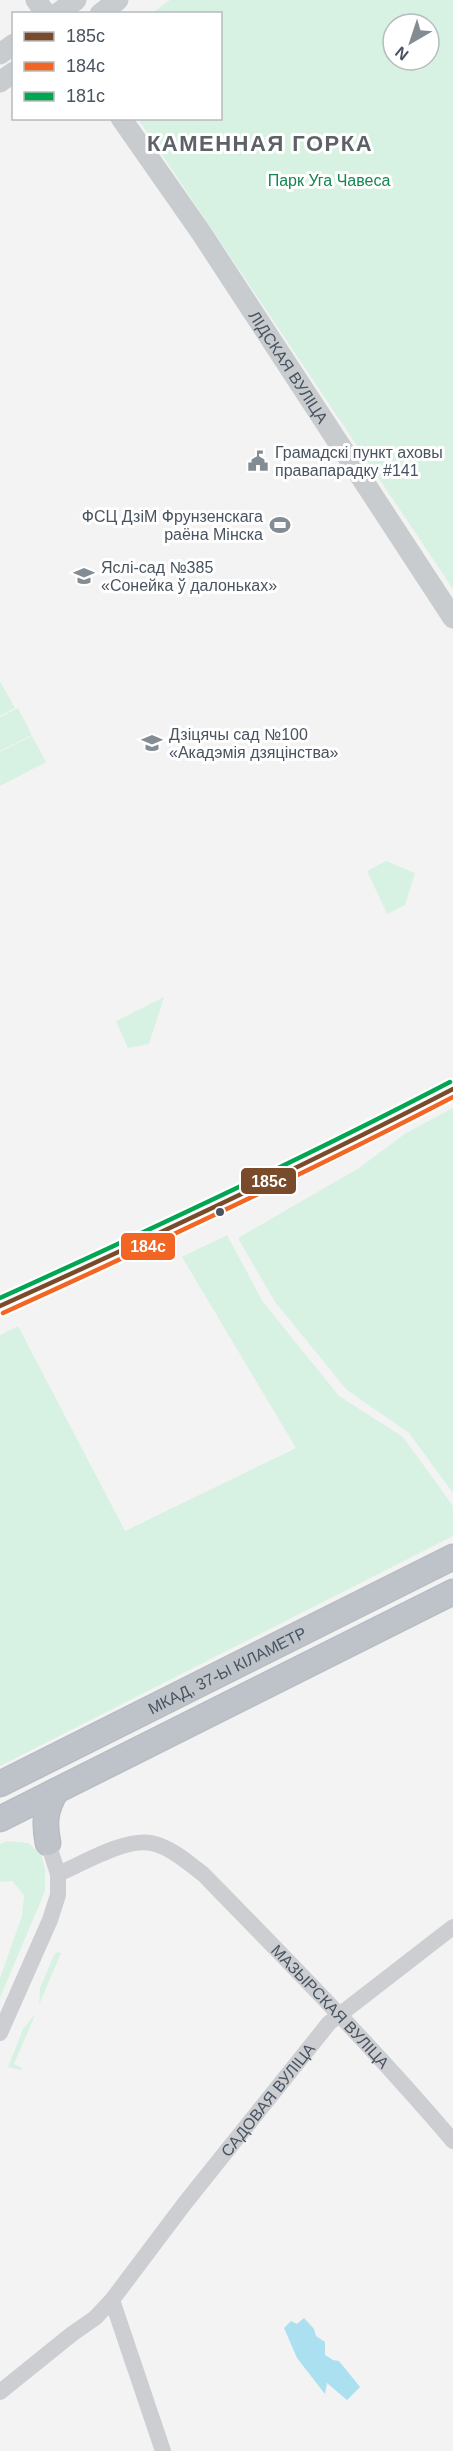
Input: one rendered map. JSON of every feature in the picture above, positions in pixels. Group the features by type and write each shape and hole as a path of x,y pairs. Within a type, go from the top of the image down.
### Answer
{"highway":[{"name":"МКАД, 37-Ы КІЛАМЕТР","path":"0,1784 453,1557"},
{"name":"МКАД, 37-Ы КІЛАМЕТР","path":"0,1821 453,1592"},
{"path":"48,1843 45,1817 47,1806 56,1791"},
{"path":"0,1821 26,1828 48,1843"}],"main road":[{"path":"60,12 76,0"},
{"path":"103,12 118,0"},
{"name":"ЛІДСКАЯ ВУЛІЦА","path":"122,120 200,231 453,618"},
{"path":"0,1306 159,1234 318,1158 453,1089"}],"street":[{"path":"0,2033 50,1920 58,1895 58,1874 48,1843"},
{"name":"МАЗЫРСКАЯ ВУЛІЦА","path":"58,1874 131,1843 150,1843 180,1857 203,1874 340,2015 404,2083 453,2141"},
{"name":"САДОВАЯ ВУЛІЦА","path":"0,2392 95,2318 112,2300 185,2203 329,2024 453,1927"},
{"path":"112,2300 163,2451"}],"green space":[{"name":"Парк Уга Чавеса","path":"170,0 453,0 453,589 139,120 222,120 222,12 153,12"},
{"path":"0,681 15,708 0,716"},
{"path":"18,708 32,735 0,751 0,717"},
{"path":"32,736 46,762 0,786 0,752"},
{"path":"386,861 415,873 405,905 387,914 367,871"},
{"path":"164,997 149,1044 128,1048 116,1021"},
{"path":"453,1108 453,1493 409,1433 347,1390 275,1302 238,1238 359,1168 406,1133"},
{"path":"227,1235 263,1302 339,1396 403,1437 453,1506 453,1536 0,1766 0,1335 18,1326 125,1531 296,1448 182,1257"},
{"path":"7,1841 28,1843 41,1854 45,1869 45,1891 0,1998 0,1978 22,1916 24,1895 12,1881 0,1882 0,1844"},
{"path":"57,1952 61,1953 39,2005 40,1988"},
{"path":"36,2013 14,2064 22,2068 21,2070 8,2067 23,2029"}],"water":[{"path":"304,2318 314,2329 316,2336 325,2342 325,2355 339,2361 360,2387 347,2400 327,2383 325,2394 297,2358 284,2328 291,2321 297,2324"}],"transit line":[{"name":"181с","path":"0,1298 339,1139 450,1082"},
{"name":"185с","path":"0,1306 341,1146 453,1089"},
{"name":"184с","path":"3,1313 230,1208 453,1097"}],"place":[{"name":"Грамадскі пункт аховы правапарадку #141","path":"258,461"},
{"name":"ФСЦ ДзіМ Фрунзенскага раёна Мінска","path":"280,525"},
{"name":"Яслі-сад №385 «Сонейка ў далоньках»","path":"84,576"},
{"name":"Дзіцячы сад №100 «Акадэмія дзяцінства»","path":"152,743"}],"district":[{"name":"КАМЕННАЯ ГОРКА","path":"260,143"}]}
